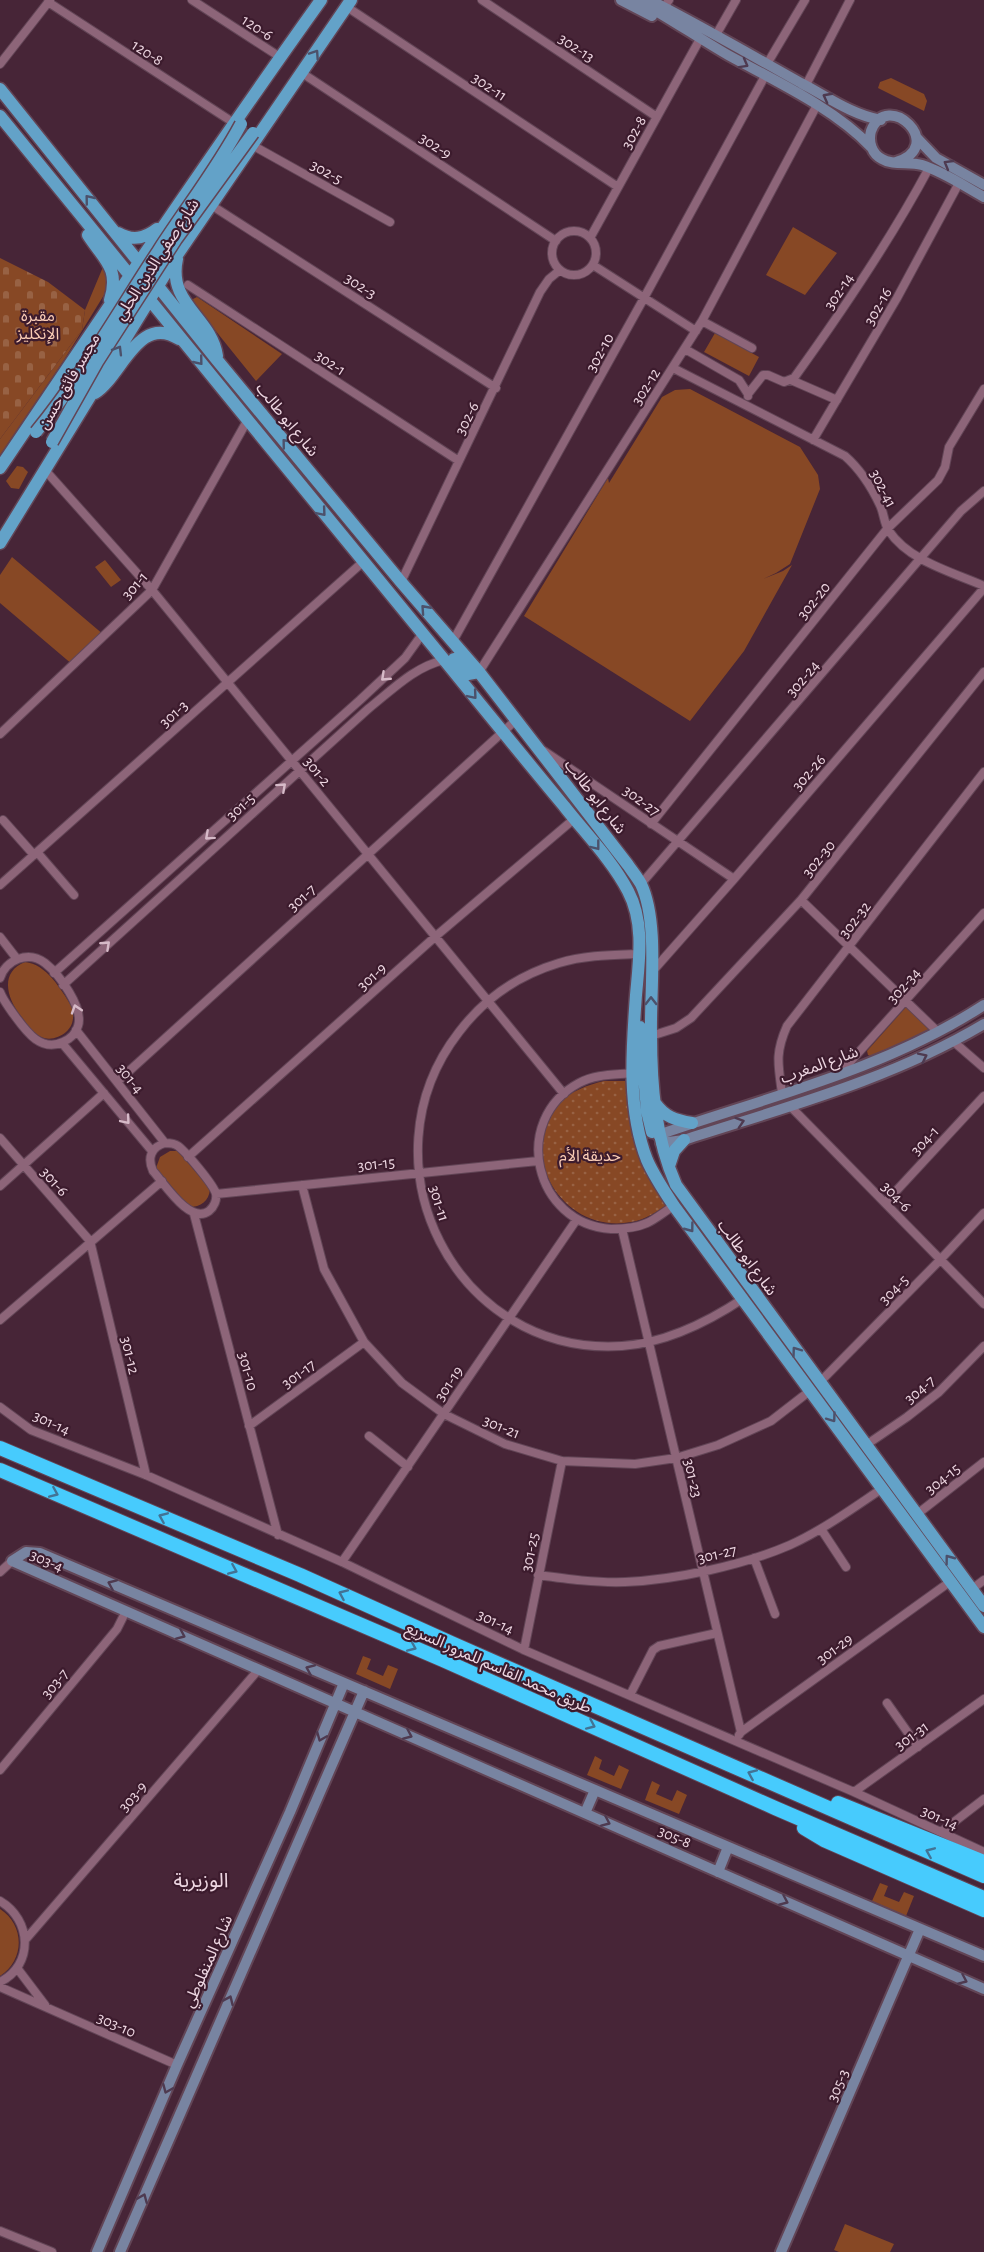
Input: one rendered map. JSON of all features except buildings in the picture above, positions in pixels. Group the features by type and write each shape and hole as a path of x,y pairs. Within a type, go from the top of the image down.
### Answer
{"highway":[{"name":"طريق محمد القاسم للمرور السريع","path":"0,1448 300,1575 984,1876"},
{"name":"طريق محمد القاسم للمرور السريع","path":"0,1470 444,1660 775,1808 984,1898"},
{"path":"791,1791 837,1803 984,1862"},
{"path":"775,1808 795,1823 824,1839 984,1910"}],"main road":[{"path":"280,57 321,0"},
{"path":"302,73 349,3"},
{"name":"مجسر فائق حسن","path":"0,474 36,432 89,358 169,234 221,159 237,124 280,57"},
{"name":"مجسر فائق حسن","path":"17,516 52,442 97,362 170,248 302,73"},
{"name":"شارع ابو طالب","path":"0,89 217,360 401,582 479,672 641,884 650,919 654,1101 658,1138 668,1167 686,1200 883,1488 984,1627"},
{"name":"شارع ابو طالب","path":"0,116 574,819 627,889 634,905 638,924 640,954 635,1006 634,1107 647,1161 674,1206 744,1298 866,1445 984,1606"},
{"name":"شارع صفي الدين الحلي","path":"0,468 152,241 237,124"},
{"name":"شارع صفي الدين الحلي","path":"0,543 177,254 253,139"},
{"path":"78,213 86,231 114,277 113,289 105,314"},
{"path":"115,230 125,237 138,238 150,234 168,218"},
{"path":"152,241 152,253 157,258 164,261 177,254"},
{"path":"177,254 175,273 177,288 212,339 217,360"},
{"path":"115,299 123,296 133,300 138,306 138,317"},
{"path":"89,397 108,383 135,345 145,337 164,333 176,337 185,344"},
{"path":"390,593 401,582"},
{"path":"410,617 440,642 465,672 472,674 479,672"},
{"path":"635,1006 640,1028 646,1111 658,1138 648,1149 647,1161"},
{"path":"654,1101 663,1113 672,1119 692,1123"},
{"path":"668,1167 674,1150 684,1140"}],"street":[{"name":"120-6","path":"192,0 280,57"},
{"name":"302-13","path":"482,0 657,117"},
{"path":"621,0 697,33 716,35 860,114 881,120"},
{"path":"716,35 736,0"},
{"path":"767,64 805,0"},
{"path":"806,85 850,0"},
{"path":"0,64 49,1"},
{"name":"120-8","path":"49,1 237,124"},
{"path":"666,1 697,33"},
{"path":"644,2 817,105 860,135 881,159 910,162 929,168 984,197"},
{"name":"302-11","path":"349,3 618,188"},
{"name":"302-8","path":"590,238 657,117 697,33"},
{"name":"302-9","path":"302,73 556,240"},
{"name":"302-10","path":"453,641 765,76"},
{"name":"302-12","path":"479,672 702,321 817,105"},
{"path":"871,147 871,132 881,120 887,117 902,118 913,128 916,137 936,158 984,185"},
{"path":"896,162 909,156 916,137"},
{"name":"302-5","path":"253,139 390,222"},
{"name":"302-14","path":"791,380 854,293 910,205 929,168"},
{"name":"302-16","path":"813,440 897,298 959,183"},
{"name":"302-3","path":"211,205 496,388"},
{"path":"569,232 584,233 590,238 596,251 593,265 581,274 566,274 560,270 553,259 553,246 556,240 569,232"},
{"path":"593,265 696,331"},
{"name":"302-6","path":"401,582 496,388 540,292 549,279 560,270"},
{"name":"302-1","path":"188,285 459,461"},
{"path":"702,321 752,348"},
{"path":"685,349 739,380 748,394"},
{"name":"302-41","path":"673,368 845,456 862,471 881,506 887,530 898,542 921,559 984,587"},
{"path":"744,404 748,394 763,375 784,382 791,380 837,400"},
{"name":"302-20","path":"651,824 887,530 938,480 945,467 949,447 984,389"},
{"name":"301-1","path":"0,734 152,590 247,421"},
{"name":"301-2","path":"45,470 152,590 564,1094"},
{"name":"302-24","path":"641,884 961,511 984,490"},
{"name":"301-3","path":"0,885 364,561"},
{"name":"302-26","path":"651,973 984,587"},
{"name":"301-5","path":"54,974 360,700 405,658 423,633"},
{"name":"301-5","path":"63,985 368,709 411,674 424,666 444,660"},
{"name":"302-30","path":"651,1036 676,1028 691,1018 801,900 984,672"},
{"path":"360,700 368,709"},
{"name":"301-7","path":"117,1082 516,720"},
{"name":"302-27","path":"534,744 734,879"},
{"name":"302-32","path":"782,1093 777,1061 779,1044 787,1026 980,784 984,772"},
{"path":"233,814 241,824"},
{"name":"301-9","path":"188,1157 436,936 574,819"},
{"path":"3,820 74,895"},
{"path":"175,866 183,875"},
{"path":"801,900 938,1032"},
{"name":"302-34","path":"839,1074 984,913"},
{"path":"117,918 125,927"},
{"path":"0,938 17,959"},
{"name":"301-11","path":"640,954 587,957 560,963 522,978 489,1001 454,1038 430,1082 419,1126 418,1172 428,1215 447,1255 480,1294 510,1317 549,1336 577,1343 620,1346 649,1341 694,1326 744,1298"},
{"path":"0,978 2,967 17,959 24,957 39,959 63,985 79,1010 76,1030 69,1039 62,1043 49,1045 37,1041 16,1017 0,992"},
{"name":"شارع المغرب","path":"658,1138 692,1123 839,1074 886,1055 938,1032 984,1005"},
{"name":"شارع المغرب","path":"658,1138 684,1140 790,1106 892,1070 954,1042 984,1024"},
{"name":"301-4","path":"76,1030 165,1143"},
{"path":"954,1042 984,1068"},
{"name":"301-4","path":"62,1043 152,1151"},
{"path":"886,1055 892,1070"},
{"path":"633,1073 598,1076 579,1083 552,1107 543,1124 538,1144 538,1161 543,1180 552,1197 564,1210 577,1220 599,1228 622,1229 647,1223 674,1206"},
{"path":"0,1186 104,1093"},
{"name":"304-1","path":"885,1203 984,1096"},
{"name":"304-6","path":"790,1106 983,1302"},
{"name":"301-6","path":"0,1138 90,1241"},
{"path":"165,1143 176,1145 188,1157 216,1194 215,1202 209,1211 199,1214 194,1214 185,1208 150,1165 152,1151 165,1143"},
{"name":"301-15","path":"216,1194 538,1161"},
{"path":"0,1320 162,1180"},
{"name":"301-21","path":"302,1185 324,1269 364,1342 402,1383 444,1414 506,1444 562,1461 635,1464 676,1458 718,1445 771,1421 815,1386"},
{"name":"304-5","path":"815,1386 984,1213"},
{"name":"301-10","path":"194,1214 278,1535"},
{"name":"301-19","path":"342,1563 577,1220"},
{"name":"301-23","path":"622,1229 741,1732"},
{"name":"301-12","path":"90,1241 146,1475"},
{"name":"301-17","path":"249,1426 364,1342"},
{"name":"304-7","path":"866,1445 939,1392 984,1346"},
{"name":"301-14","path":"0,1407 31,1430 146,1475 342,1563 524,1650 854,1792 984,1852"},
{"path":"369,1436 408,1467"},
{"name":"301-25","path":"524,1650 562,1461"},
{"name":"304-15","path":"916,1515 984,1462"},
{"name":"301-27","path":"538,1575 582,1581 626,1582 703,1571 754,1558 790,1545 821,1529 883,1488"},
{"path":"821,1529 846,1567"},
{"name":"303-4","path":"12,1561 26,1552 40,1553 364,1691"},
{"path":"754,1558 775,1614"},
{"path":"0,1572 12,1561"},
{"name":"303-4","path":"12,1561 355,1711"},
{"path":"972,1589 984,1580"},
{"name":"301-29","path":"736,1741 741,1732 951,1581"},
{"path":"126,1611 135,1593"},
{"name":"303-7","path":"0,1770 117,1629 126,1611"},
{"path":"630,1695 653,1650 659,1646 717,1634"},
{"path":"229,1656 238,1638"},
{"name":"303-9","path":"26,1939 259,1670"},
{"name":"شارع المنفلوطي","path":"97,2252 177,2065 295,1802 344,1683"},
{"path":"120,2252 364,1691"},
{"name":"305-8","path":"364,1691 984,1956"},
{"name":"301-31","path":"854,1792 984,1700"},
{"path":"887,1703 918,1747"},
{"name":"305-8","path":"355,1711 984,1989"},
{"path":"585,1813 595,1790"},
{"path":"941,1832 984,1799"},
{"path":"295,1802 313,1809"},
{"path":"718,1872 728,1847"},
{"path":"259,1882 277,1891"},
{"path":"0,1902 17,1916 26,1939 24,1955 17,1968 0,1982"},
{"name":"305-3","path":"781,2252 920,1929"},
{"name":"303-10","path":"17,1968 46,2007"},
{"name":"303-10","path":"0,1987 177,2065"},
{"path":"199,2016 218,2025"},
{"path":"0,2231 52,2252"}],"green space":[{"path":"891,78 924,94 927,101 924,111 878,88 880,82"},
{"path":"793,227 837,253 805,295 766,275"},
{"name":"مقبرة الإنكليز","path":"0,258 48,282 85,310 82,330 0,439"},
{"path":"103,267 108,279 104,295 64,360 0,455 0,439 82,330 85,310"},
{"path":"197,297 282,354 256,381 194,304 193,299"},
{"path":"715,333 759,357 749,376 704,352"},
{"path":"690,389 800,447 818,475 820,489 790,564 763,579 783,571 792,565 744,651 690,721 524,616 608,478 609,483 662,397 675,390"},
{"path":"17,466 23,467 28,472 19,489 11,488 6,481"},
{"path":"12,557 104,635 73,665 0,603 0,575"},
{"path":"105,560 121,580 111,587 95,567"},
{"path":"25,962 40,967 46,972 58,985 72,1007 71,1026 59,1037 47,1039 40,1037 31,1029 12,1001 8,986 9,978 17,966"},
{"path":"906,1007 932,1030 868,1055 867,1051"},
{"name":"حديقة الأم","path":"604,1081 629,1081 628,1093 668,1204 636,1221 607,1223 586,1216 567,1204 553,1187 545,1168 542,1146 546,1125 559,1104 574,1092"},
{"path":"170,1151 178,1151 210,1189 208,1197 201,1204 189,1207 156,1168 160,1157"},
{"path":"363,1656 371,1659 367,1669 383,1676 388,1665 398,1669 390,1689 356,1674"},
{"path":"595,1756 602,1760 599,1769 614,1776 619,1765 629,1770 621,1789 587,1775"},
{"path":"652,1781 660,1785 656,1794 672,1801 677,1790 687,1795 679,1814 645,1800"},
{"path":"880,1883 888,1886 884,1896 899,1902 904,1892 914,1896 906,1916 872,1901"},
{"path":"0,1909 14,1924 19,1943 14,1961 0,1976"},
{"path":"845,2224 894,2244 890,2252 839,2252 834,2250"}],"district":[{"name":"الوزيرية","path":"201,1880"}]}
